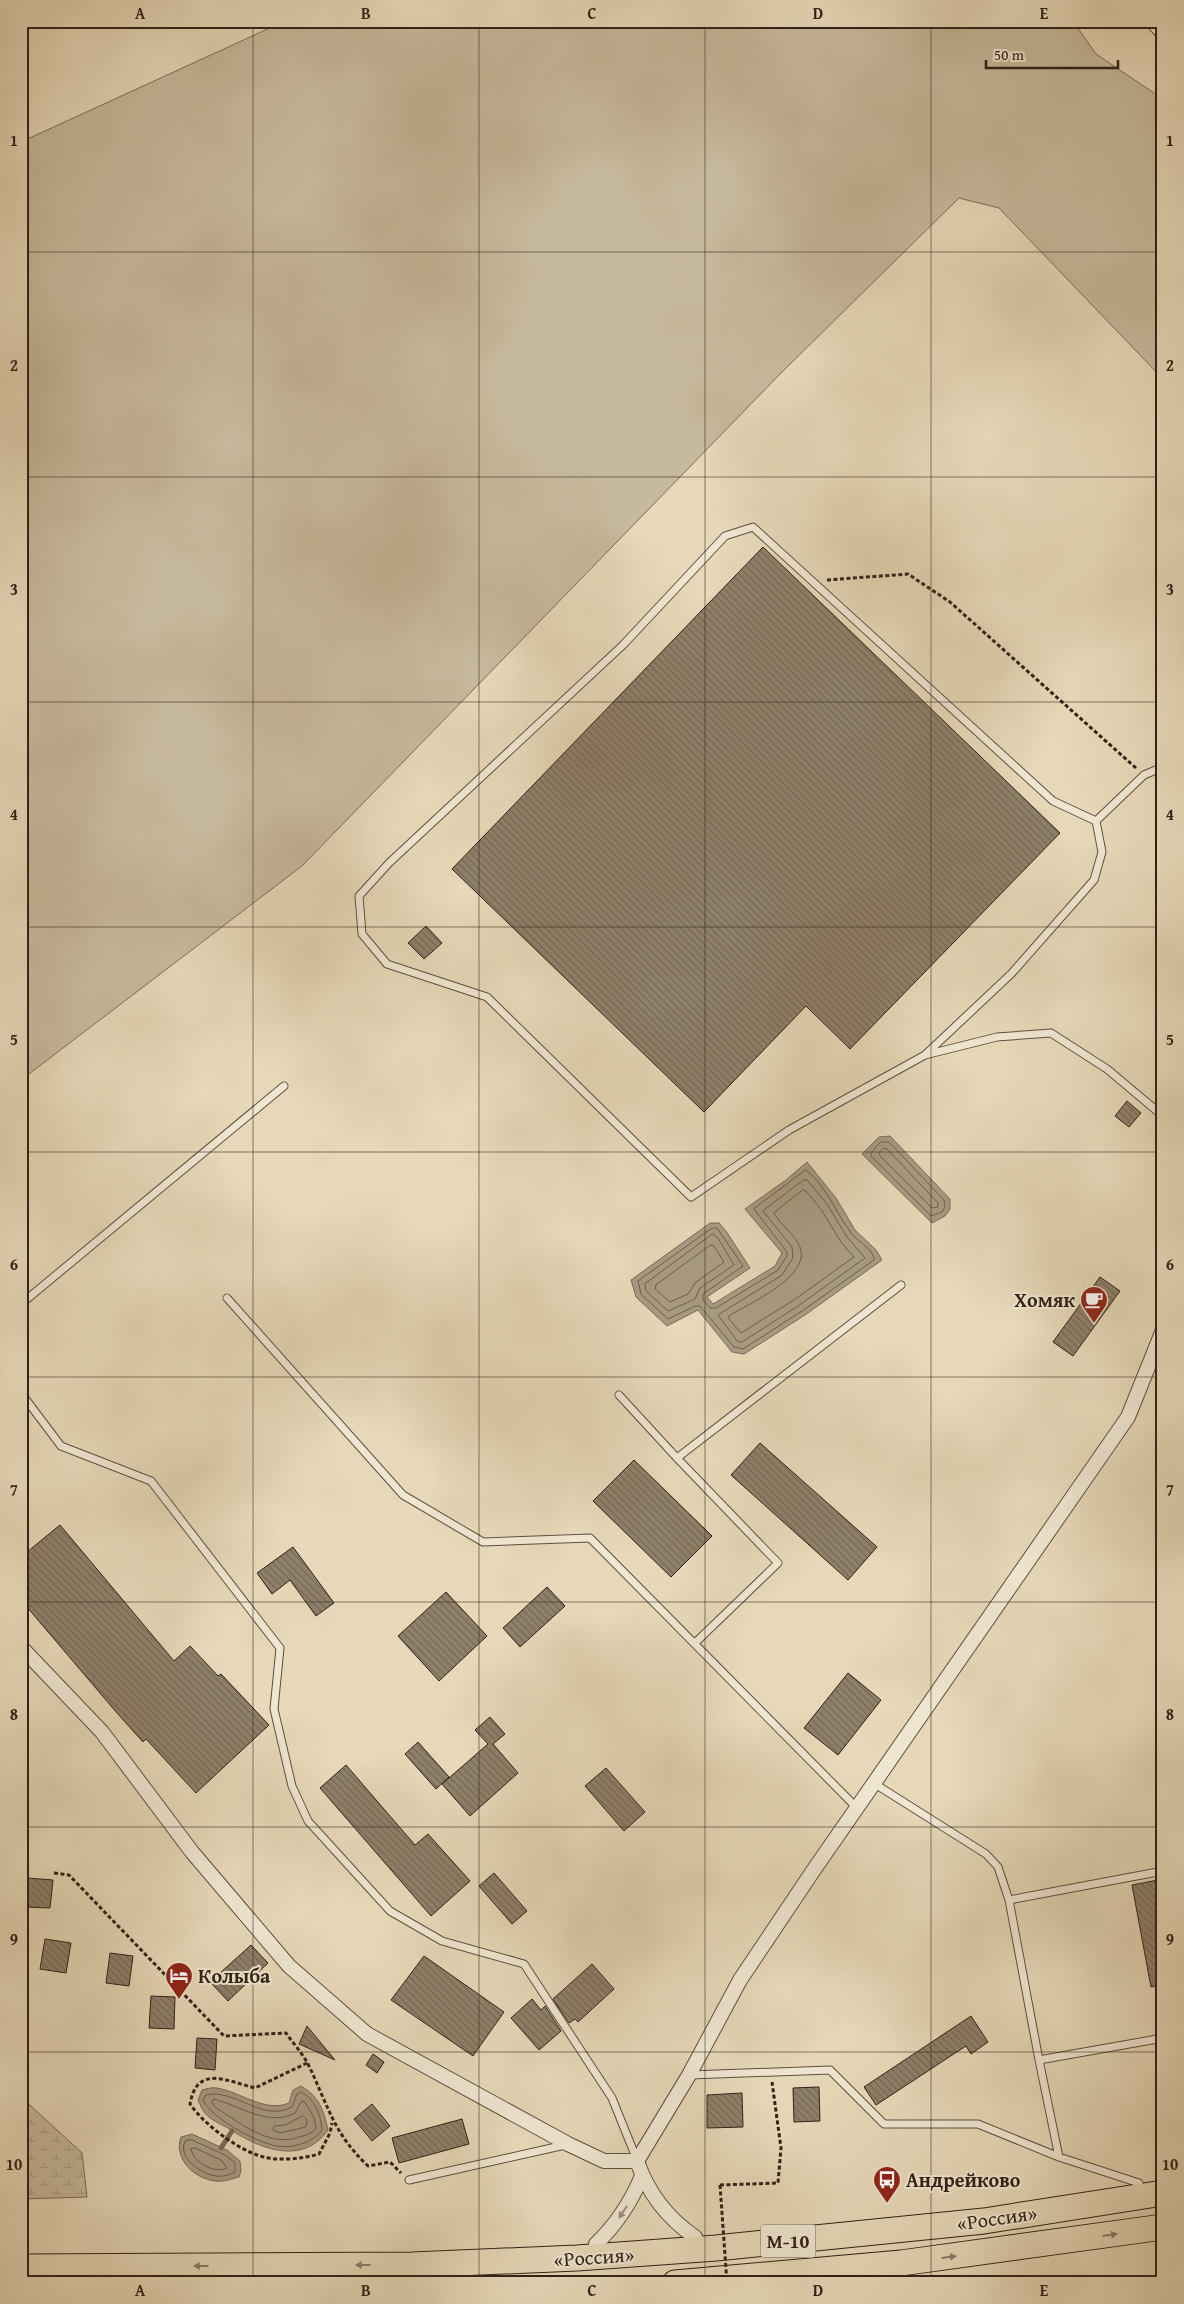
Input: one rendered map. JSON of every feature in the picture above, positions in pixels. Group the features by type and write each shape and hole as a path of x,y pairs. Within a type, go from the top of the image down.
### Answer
{"highway":[{"path":"412,2265 480,2250 596,2244 695,2236 982,2208 1151,2181"},
{"name":"«Россия»","path":"21,2267 412,2265 577,2258 716,2248 984,2221 1163,2193"},
{"name":"«Россия»","path":"694,2282 901,2263 1163,2227"}],"street":[{"path":"1152,21 1163,33"},
{"path":"695,2236 668,2215 642,2176 637,2161 689,2075 740,1980 1128,1417 1163,1330"},
{"path":"21,1647 102,1732 192,1852 289,1966 367,2034 568,2144 604,2161 637,2161"},
{"path":"596,2244 620,2218 642,2176"},
{"path":"852,2283 874,2270 901,2263"}],"lane":[{"path":"753,526 1053,801 1096,821 1102,852 1094,880 1011,974 925,1055 789,1130 691,1197 487,997 387,964 362,934 359,896 389,863 623,645 725,536 753,526"},
{"path":"1096,821 1144,775 1163,767"},
{"path":"925,1055 997,1037 1051,1034 1107,1069 1163,1116"},
{"path":"21,1304 284,1086"},
{"path":"677,1458 901,1285"},
{"path":"227,1298 403,1495 483,1542 590,1538 857,1808"},
{"path":"21,1393 61,1446 151,1481 280,1648 274,1709 292,1786 308,1820 390,1911 442,1941 524,1964 612,2098 637,2161"},
{"path":"619,1395 778,1563 695,1643"},
{"path":"875,1784 986,1854 998,1867 1009,1900 1038,2060 1059,2157"},
{"path":"1009,1900 1163,1871"},
{"path":"1038,2060 1163,2038"},
{"path":"689,2075 830,2070 884,2124 978,2124 1059,2157 1151,2181"},
{"path":"409,2180 568,2144"}],"path":[{"path":"814,582 908,574 950,602 1144,775"},
{"path":"54,1873 69,1875 224,2036 286,2032 307,2063 332,2122 354,2153 368,2166 390,2162 409,2180"},
{"path":"307,2063 255,2088 219,2078 206,2078 199,2081 192,2091 190,2104 200,2117 220,2133 258,2156 279,2158 309,2157 319,2154 330,2133 332,2122"},
{"path":"727,2283 720,2185 778,2183 781,2148 770,2071"}],"green space":[{"path":"285,21 1073,21 1096,54 1163,99 1163,379 999,208 959,198 782,372 302,866 21,1080 21,142"},
{"path":"21,2097 82,2153 87,2197 21,2199"}],"water":[{"path":"890,1136 950,1199 950,1209 945,1216 932,1223 862,1154 879,1137"},
{"path":"807,1162 836,1198 855,1230 876,1250 882,1260 805,1315 744,1354 732,1352 698,1310 667,1326 636,1297 631,1280 710,1223 719,1223 750,1268 707,1297 713,1304 775,1266 782,1253 745,1209 786,1180"},
{"path":"301,2086 312,2094 320,2105 328,2130 317,2141 306,2148 293,2151 266,2147 253,2142 210,2118 198,2100 202,2090 215,2088 226,2090 262,2104 280,2105 289,2103 293,2090"},
{"path":"192,2134 227,2150 240,2161 241,2171 239,2177 215,2181 193,2172 183,2160 179,2145 181,2137"}],"building":[{"path":"763,547 1060,833 850,1049 806,1006 704,1112 452,869"},
{"path":"426,926 442,943 424,959 408,943"},
{"path":"1127,1101 1141,1113 1129,1127 1115,1116"},
{"path":"1100,1277 1120,1291 1073,1356 1053,1342"},
{"path":"760,1443 877,1547 848,1580 731,1475"},
{"path":"634,1460 712,1536 671,1577 593,1501"},
{"path":"60,1525 174,1661 190,1646 218,1676 221,1674 269,1725 196,1793 146,1739 143,1742 21,1600 21,1557"},
{"path":"293,1547 334,1603 316,1616 290,1580 272,1594 257,1573"},
{"path":"547,1587 565,1606 520,1647 503,1628"},
{"path":"446,1592 487,1636 439,1681 398,1636"},
{"path":"848,1673 881,1700 838,1755 804,1728"},
{"path":"490,1717 505,1734 493,1744 518,1773 470,1816 442,1784 488,1744 475,1730"},
{"path":"418,1742 449,1777 436,1789 405,1754"},
{"path":"346,1765 415,1845 428,1834 470,1881 431,1916 320,1788"},
{"path":"606,1768 645,1812 624,1831 585,1786"},
{"path":"494,1873 527,1911 512,1924 479,1886"},
{"path":"27,1878 53,1880 50,1908 25,1907"},
{"path":"1163,1879 1163,1985 1151,1987 1132,1885"},
{"path":"45,1939 71,1943 66,1973 40,1969"},
{"path":"251,1945 268,1963 228,2001 210,1982"},
{"path":"110,1953 133,1956 129,1986 106,1983"},
{"path":"424,1956 504,2012 473,2056 391,2000"},
{"path":"592,1964 614,1989 578,2022 575,2019 569,2023 553,1999"},
{"path":"151,1996 175,1997 174,2029 149,2028"},
{"path":"532,1999 541,2010 545,2006 561,2031 539,2050 511,2018"},
{"path":"971,2016 988,2042 971,2054 966,2046 876,2105 864,2087"},
{"path":"307,2026 335,2060 299,2044"},
{"path":"197,2038 217,2039 215,2070 195,2068"},
{"path":"373,2054 384,2062 377,2073 366,2065"},
{"path":"819,2087 820,2121 794,2122 793,2088"},
{"path":"742,2093 743,2127 707,2128 707,2095"},
{"path":"372,2104 390,2126 372,2141 354,2119"},
{"path":"462,2119 469,2144 399,2163 392,2138"}],"waterway":[{"path":"221,2148 232,2131"}],"place":[{"name":"Хомяк","path":"1094,1324"},
{"name":"Колыба","path":"179,2000"},
{"name":"Андрейково","path":"887,2204"}]}
